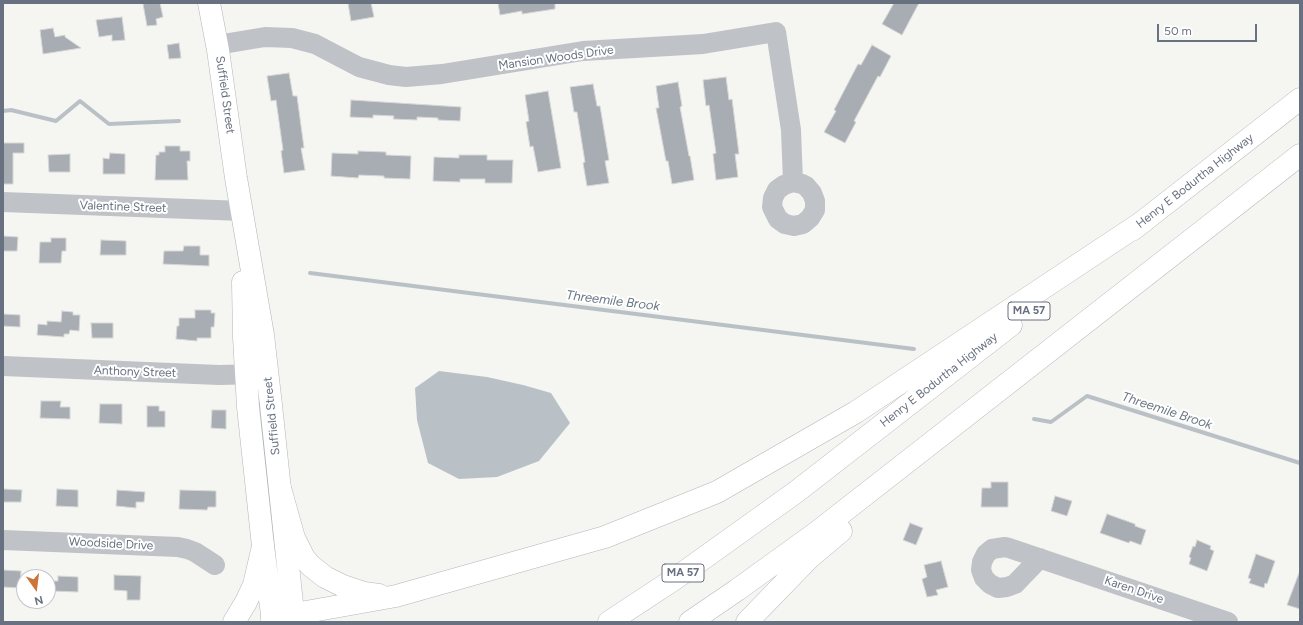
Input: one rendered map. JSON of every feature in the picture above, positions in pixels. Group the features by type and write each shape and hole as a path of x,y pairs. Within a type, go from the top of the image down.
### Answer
{"main road":[{"name":"Suffield Street","path":"209,3 217,45 236,178 243,211 268,374 280,488 283,619"},
{"name":"Henry E Bodurtha Highway","path":"609,622 676,578 796,492 1300,99"},
{"path":"690,622 816,532 1300,155"},
{"path":"1242,200 1300,162"},
{"name":"Suffield Street","path":"243,211 244,337 246,374 263,546 283,619"},
{"path":"283,619 396,596 605,536 717,492 856,412 1144,221"},
{"path":"747,622 809,558 1029,367"},
{"path":"280,488 294,538 304,558 311,566 333,582 353,590 369,594 396,596"},
{"path":"234,622 254,585 263,546"}],"street":[{"name":"Mansion Woods Drive","path":"217,45 265,37 278,36 292,38 315,44 359,68 389,75 406,77 442,74 583,51 703,44 776,32 790,124 793,182"},
{"name":"Valentine Street","path":"3,202 243,211"},
{"name":"Anthony Street","path":"3,366 219,375 268,374"},
{"name":"Woodside Drive","path":"3,540 178,547 195,552 215,565"},
{"name":"Karen Drive","path":"1040,558 1228,622"}],"shaded area":[{"path":"439,371 487,377 551,393 570,423 539,461 497,477 459,479 428,463 417,420 415,388"}],"building":[{"path":"160,3 163,17 156,19 157,25 147,26 143,4"},
{"path":"348,3 371,3 374,17 351,21"},
{"path":"498,3 555,3 555,9 522,14 522,11 500,15"},
{"path":"894,3 919,3 902,35 882,24"},
{"path":"122,17 125,40 112,41 112,35 99,37 96,20"},
{"path":"53,28 55,37 65,35 65,37 81,48 43,54 40,30"},
{"path":"179,43 181,58 169,59 167,45"},
{"path":"872,45 891,56 880,77 878,76 854,121 856,122 845,143 824,132 836,111 834,110 858,64 861,65"},
{"path":"289,73 293,96 297,96 304,148 301,148 305,170 284,173 281,151 283,150 276,100 271,101 267,76"},
{"path":"726,77 729,100 732,99 739,154 735,154 738,177 716,180 713,154 716,153 709,105 706,106 703,80"},
{"path":"678,82 682,106 680,107 694,180 672,184 656,108 659,108 656,86"},
{"path":"593,84 597,106 600,106 609,160 605,161 609,183 587,186 583,163 585,162 577,112 574,112 570,87"},
{"path":"548,91 561,168 538,172 533,146 530,147 526,122 529,121 525,95"},
{"path":"351,100 461,107 460,121 417,117 417,120 393,119 394,116 373,115 373,118 350,117"},
{"path":"3,143 24,143 24,153 13,153 13,184 3,184"},
{"path":"165,146 180,146 180,151 190,151 190,161 187,161 188,180 155,180 156,155 159,155 159,152 165,152"},
{"path":"358,151 386,152 386,155 411,156 410,179 359,175 358,178 331,176 332,153 358,154"},
{"path":"110,153 125,154 125,174 103,174 103,158 109,159"},
{"path":"70,154 70,172 49,172 48,155"},
{"path":"459,155 487,155 487,160 513,160 512,183 485,183 485,179 460,179 460,182 433,181 434,157 459,158"},
{"path":"3,236 18,237 17,251 3,251"},
{"path":"51,238 66,238 66,251 62,251 61,263 39,263 40,242 51,242"},
{"path":"101,240 126,241 126,255 100,255"},
{"path":"184,246 200,246 200,255 209,255 209,266 163,264 164,251 183,251"},
{"path":"195,310 211,310 211,313 215,313 214,327 211,327 211,338 197,338 197,341 176,339 179,318 195,318"},
{"path":"62,311 73,312 73,315 80,315 79,331 70,330 69,334 64,334 64,337 37,335 38,324 47,325 47,321 61,322"},
{"path":"3,314 20,315 20,327 3,326"},
{"path":"91,323 113,323 113,338 92,338"},
{"path":"41,401 61,401 60,407 70,407 70,419 40,418"},
{"path":"100,404 122,404 122,424 99,423"},
{"path":"147,406 159,406 159,411 165,411 165,427 147,427"},
{"path":"212,410 226,410 226,429 211,428"},
{"path":"991,482 1008,482 1008,507 981,507 982,488 991,488"},
{"path":"3,489 22,490 21,502 3,502"},
{"path":"57,489 78,490 78,507 56,506"},
{"path":"117,490 145,492 144,502 136,502 136,508 116,506"},
{"path":"180,490 216,491 216,507 208,507 207,510 179,509"},
{"path":"1055,496 1072,501 1067,516 1051,511"},
{"path":"1107,514 1135,524 1135,526 1146,530 1141,545 1130,541 1129,543 1100,533"},
{"path":"910,523 923,528 916,545 903,540"},
{"path":"1197,540 1211,546 1210,549 1214,551 1207,571 1189,564 1191,558 1189,557"},
{"path":"1256,554 1275,561 1267,584 1265,583 1264,588 1249,583 1251,579 1248,578"},
{"path":"941,561 948,587 936,590 938,595 927,597 922,579 927,577 924,565"},
{"path":"3,570 16,571 16,588 3,587"},
{"path":"1299,573 1300,574 1300,609 1287,605"},
{"path":"114,575 141,576 140,600 127,600 127,591 114,590"},
{"path":"58,576 78,577 78,592 56,591 56,581 58,581"}],"waterway":[{"name":"Threemile Brook","path":"3,111 11,110 56,121 80,101 109,124 179,121"},
{"name":"Threemile Brook","path":"310,273 914,349"},
{"name":"Threemile Brook","path":"1034,419 1051,422 1087,396 1300,463"}]}
